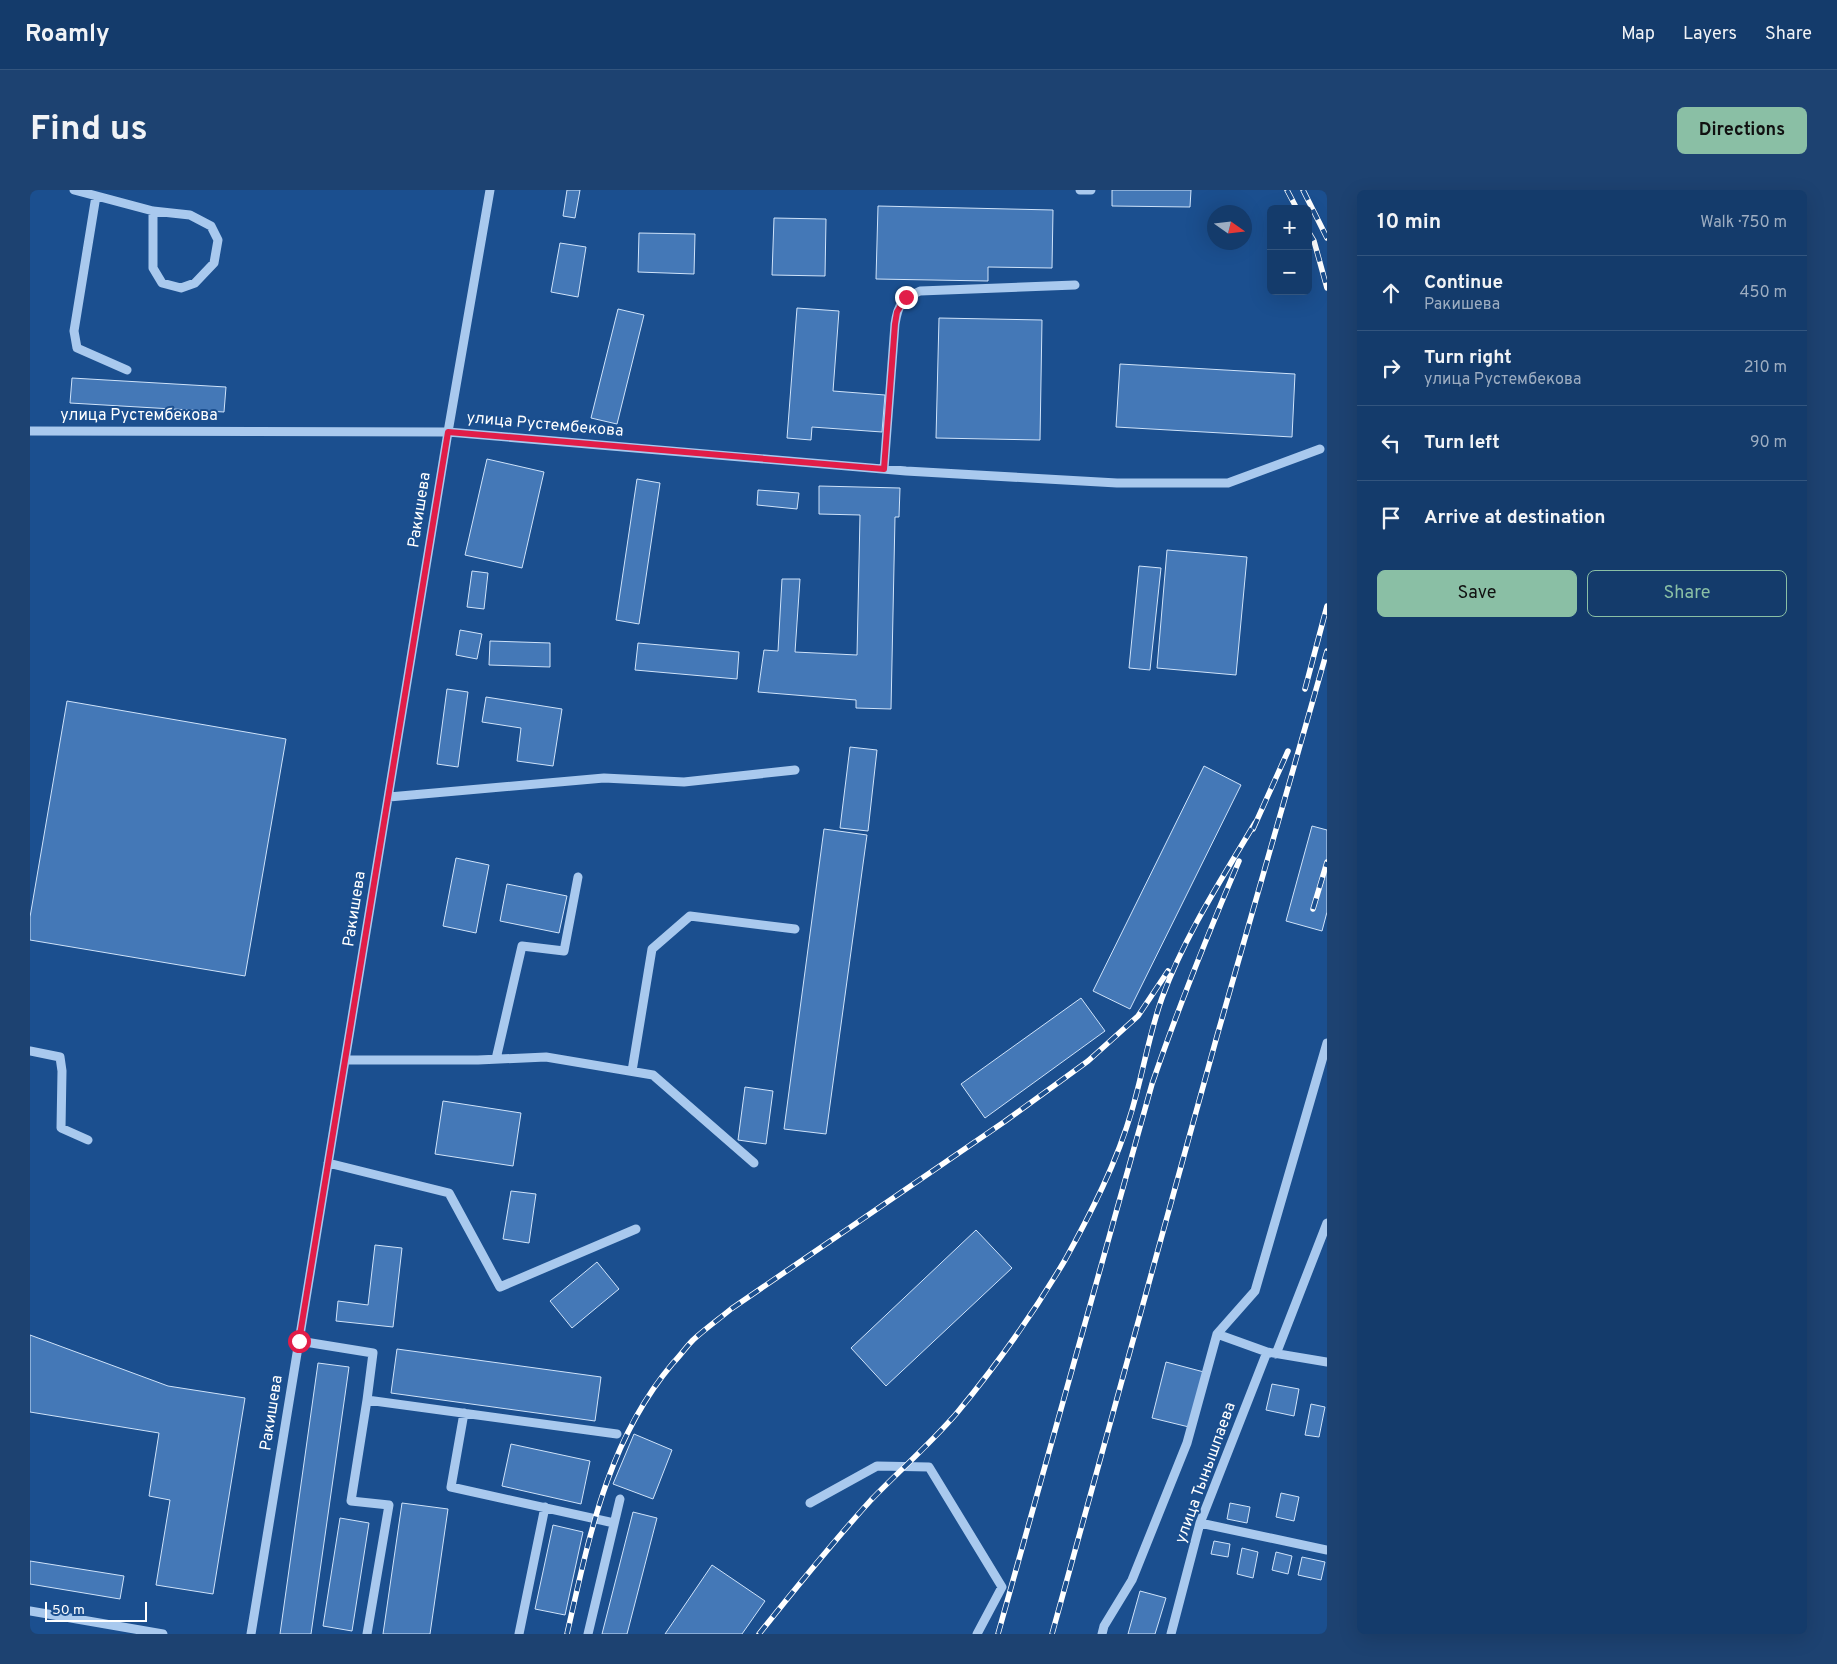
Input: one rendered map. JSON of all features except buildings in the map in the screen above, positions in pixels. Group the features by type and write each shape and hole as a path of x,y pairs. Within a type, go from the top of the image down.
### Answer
{"street":[{"path":"74,190 153,212 190,215 211,226 218,240 214,263 195,283 180,288 162,283 153,268 153,212"},
{"name":"Ракишева","path":"251,1634 448,432 490,190"},
{"path":"1080,190 1091,190"},
{"path":"96,196 74,331 77,348 127,370"},
{"path":"884,469 895,324 897,312 906,297 920,290 1076,285"},
{"name":"улица Рустембекова","path":"30,431 448,432 906,471 1117,483 1228,483 1320,449"},
{"path":"389,796 604,778 684,782 795,770"},
{"path":"496,1059 522,946 564,951 578,876"},
{"path":"632,1071 652,949 690,916 794,929"},
{"path":"1102,1634 1104,1626 1132,1580 1187,1443 1217,1334 1255,1291 1327,1043"},
{"path":"30,1051 60,1058 62,1129 88,1140"},
{"path":"345,1060 546,1057 653,1075 754,1163"},
{"path":"328,1163 449,1193 500,1287 636,1228"},
{"name":"улица Тынышпаева","path":"1171,1634 1200,1524 1327,1224"},
{"path":"1217,1334 1272,1353 1327,1362"},
{"path":"299,1341 373,1353 351,1501 389,1505 366,1634"},
{"path":"367,1400 617,1434"},
{"path":"464,1413 451,1487 614,1523"},
{"path":"810,1503 877,1466 930,1467 1002,1587 977,1634"},
{"path":"588,1634 620,1499"},
{"path":"519,1634 545,1508"},
{"path":"1200,1524 1327,1550"},
{"path":"30,1611 163,1634"}],"railway":[{"path":"1287,190 1295,205"},
{"path":"1303,190 1327,238"},
{"path":"1312,238 1327,288"},
{"path":"1305,689 1327,606"},
{"path":"1052,1634 1217,1036 1327,651"},
{"path":"1253,829 1288,751"},
{"path":"759,1634 828,1549 871,1500 956,1414 1014,1339 1053,1280 1094,1206 1119,1149 1140,1082 1157,1012 1181,952 1204,908 1255,823"},
{"path":"998,1634 1152,1084 1172,1027 1239,861"},
{"path":"1313,909 1327,862"},
{"path":"567,1634 593,1527 616,1458 650,1393 690,1343 731,1309 1004,1122 1088,1061 1138,1016 1168,971"}],"route":[{"path":"299,1341 448,432 884,469 895,324 897,312 906,297"}]}
